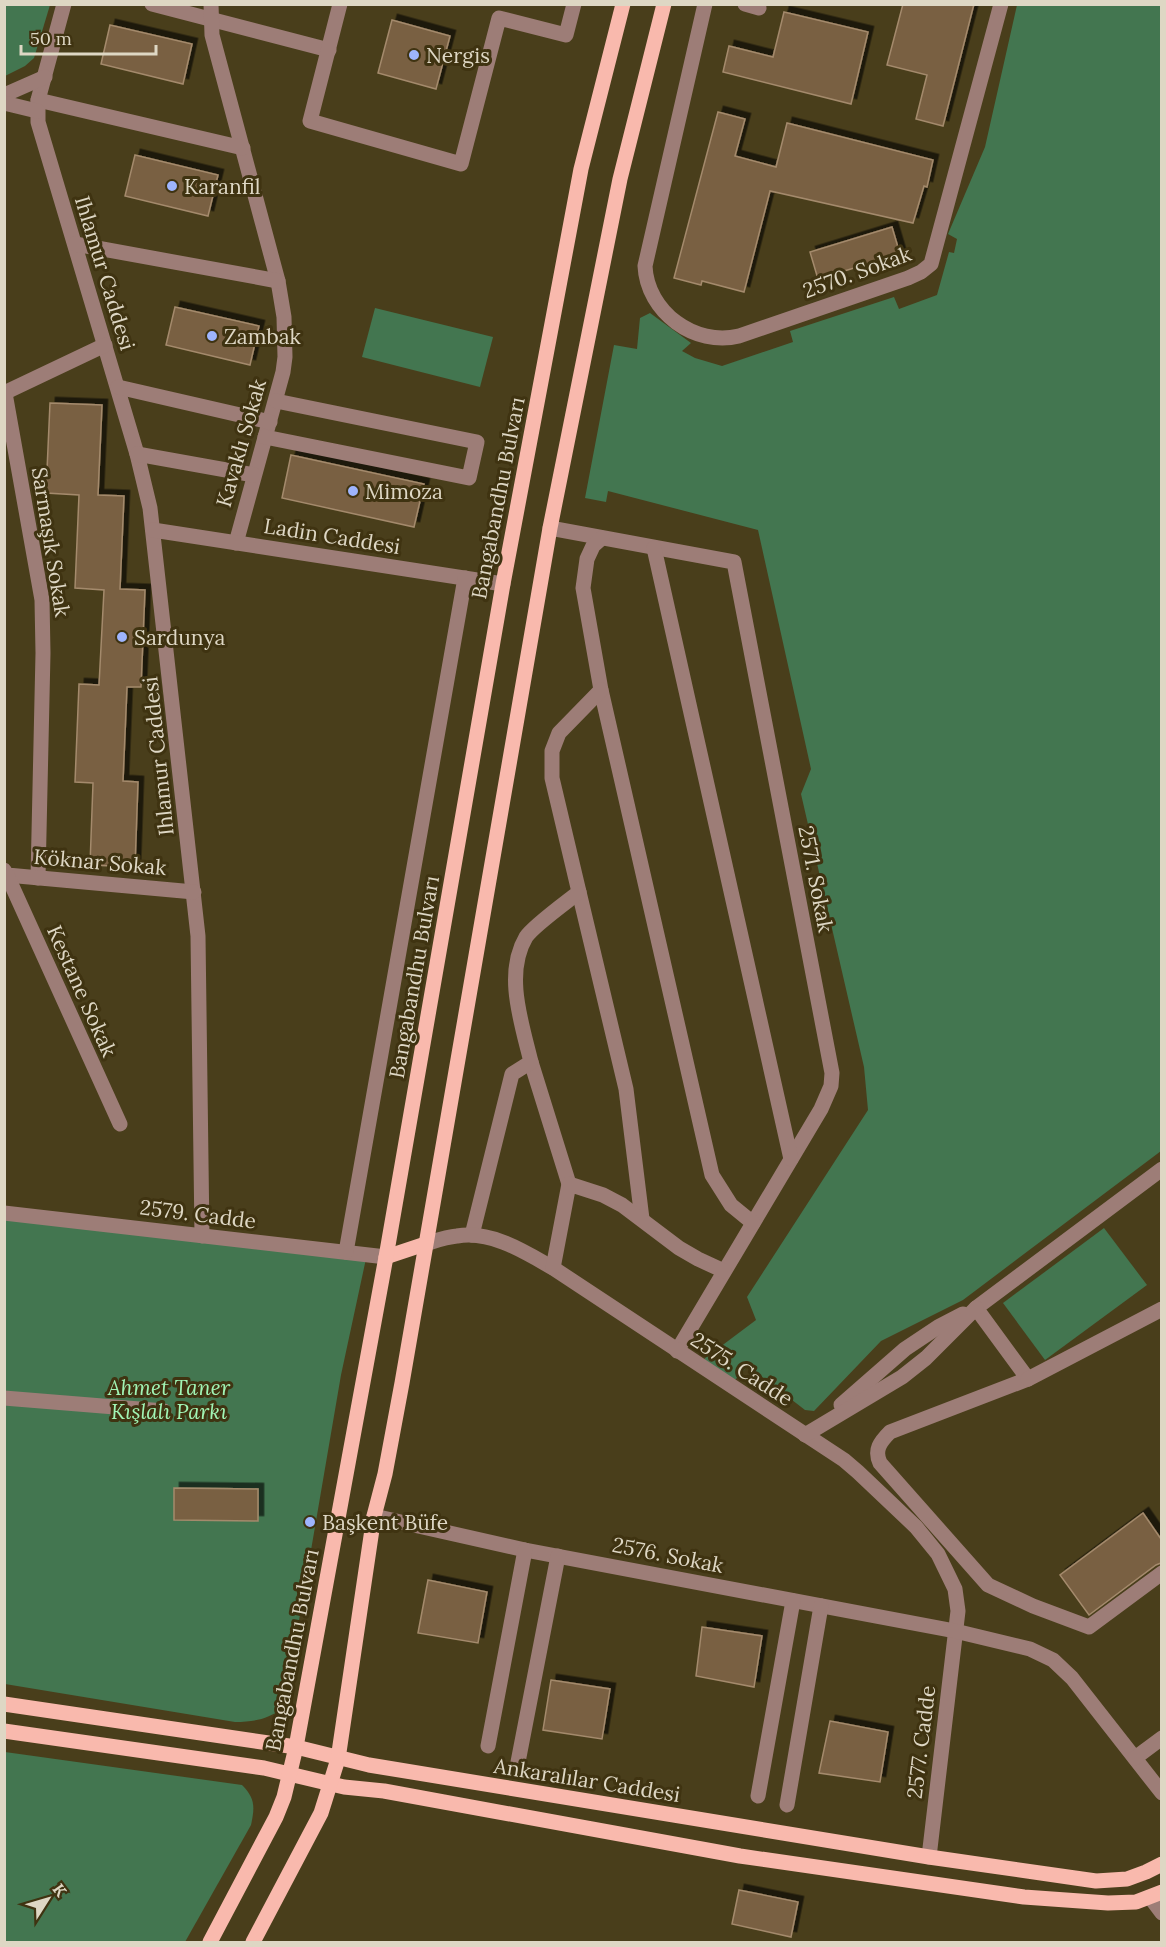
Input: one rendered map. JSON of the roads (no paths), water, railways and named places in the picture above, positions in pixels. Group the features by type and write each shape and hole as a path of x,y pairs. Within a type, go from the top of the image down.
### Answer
{"main road":[{"name":"Bangabandhu Bulvarı","path":"210,1942 273,1824 291,1773 386,1257 503,584 581,169 623,4"},
{"path":"253,1942 321,1813 338,1759 374,1516 398,1406 550,528 620,179 663,4"},
{"path":"386,1257 425,1244"},
{"name":"Ankaralılar Caddesi","path":"4,1704 296,1748 338,1759 929,1857 1096,1881 1118,1881 1136,1877 1161,1864"},
{"path":"4,1731 291,1773 331,1784 384,1791 740,1856 1024,1897 1108,1904 1136,1902 1156,1894 1136,1877"}],"street":[{"name":"Ihlamur Caddesi","path":"64,4 38,105 38,122 137,453 153,530 194,892 199,960 202,1236"},
{"path":"152,4 211,12 328,50"},
{"path":"340,4 310,121 461,164 499,18 566,35 574,4"},
{"name":"2570. Sokak","path":"705,4 645,266 647,283 653,297 662,310 677,324 704,336 725,339 908,278 931,264 1001,4"},
{"name":"Kavaklı Sokak","path":"211,12 212,35 278,281 284,317 285,357 276,401 236,543"},
{"path":"4,95 45,77"},
{"path":"4,103 38,105 243,148"},
{"path":"75,244 278,281"},
{"path":"5,393 105,345"},
{"path":"118,387 267,429 469,478 477,442 276,401"},
{"name":"Sarmaşık Sokak","path":"5,393 42,600 38,878"},
{"path":"137,453 254,475"},
{"name":"2571. Sokak","path":"550,528 734,562 832,1073 827,1099 677,1351"},
{"name":"Ladin Caddesi","path":"153,530 503,584"},
{"path":"602,538 593,546 587,559 583,588 601,690 712,1175 731,1205 753,1223"},
{"path":"654,548 791,1159"},
{"path":"346,1252 465,578"},
{"path":"601,690 559,734 552,751 552,778 626,1089 642,1220"},
{"name":"Köknar Sokak","path":"5,874 194,892"},
{"name":"Kestane Sokak","path":"5,874 120,1124"},
{"path":"553,1268 568,1185 531,1062 519,1011 516,972 520,951 527,935 579,892"},
{"path":"472,1235 512,1074 531,1062"},
{"path":"805,1435 905,1349 938,1327 976,1308 1161,1169"},
{"path":"568,1185 603,1195 642,1220 679,1248 724,1271"},
{"name":"2579. Cadde","path":"4,1213 386,1257"},
{"name":"2575. Cadde","path":"425,1244 457,1235 472,1235 502,1242 553,1268 858,1472 932,1545 955,1589 958,1611 955,1631"},
{"path":"976,1308 1028,1379"},
{"path":"1161,1309 1028,1379 890,1432 877,1449 880,1463 987,1585 1033,1606 1089,1627 1161,1573"},
{"path":"4,1398 164,1411"},
{"name":"2576. Sokak","path":"374,1516 525,1550 955,1631 1030,1649 1053,1660 1072,1677 1161,1793"},
{"path":"488,1746 525,1550"},
{"path":"518,1762 558,1556"},
{"path":"758,1796 793,1600"},
{"path":"787,1805 821,1606"},
{"name":"2577. Cadde","path":"929,1857 955,1631"},
{"path":"1135,1758 1161,1738"},
{"path":"1156,1894 1161,1913"}],"place":[{"name":"Nergis","path":"414,55"},
{"name":"Karanfil","path":"172,186"},
{"name":"Zambak","path":"212,336"},
{"name":"Mimoza","path":"353,491"},
{"name":"Sardunya","path":"122,637"},
{"name":"Başkent Büfe","path":"310,1522"}],"park label":[{"name":"Ahmet Taner Kışlalı Parkı","path":"169,1399"}]}
